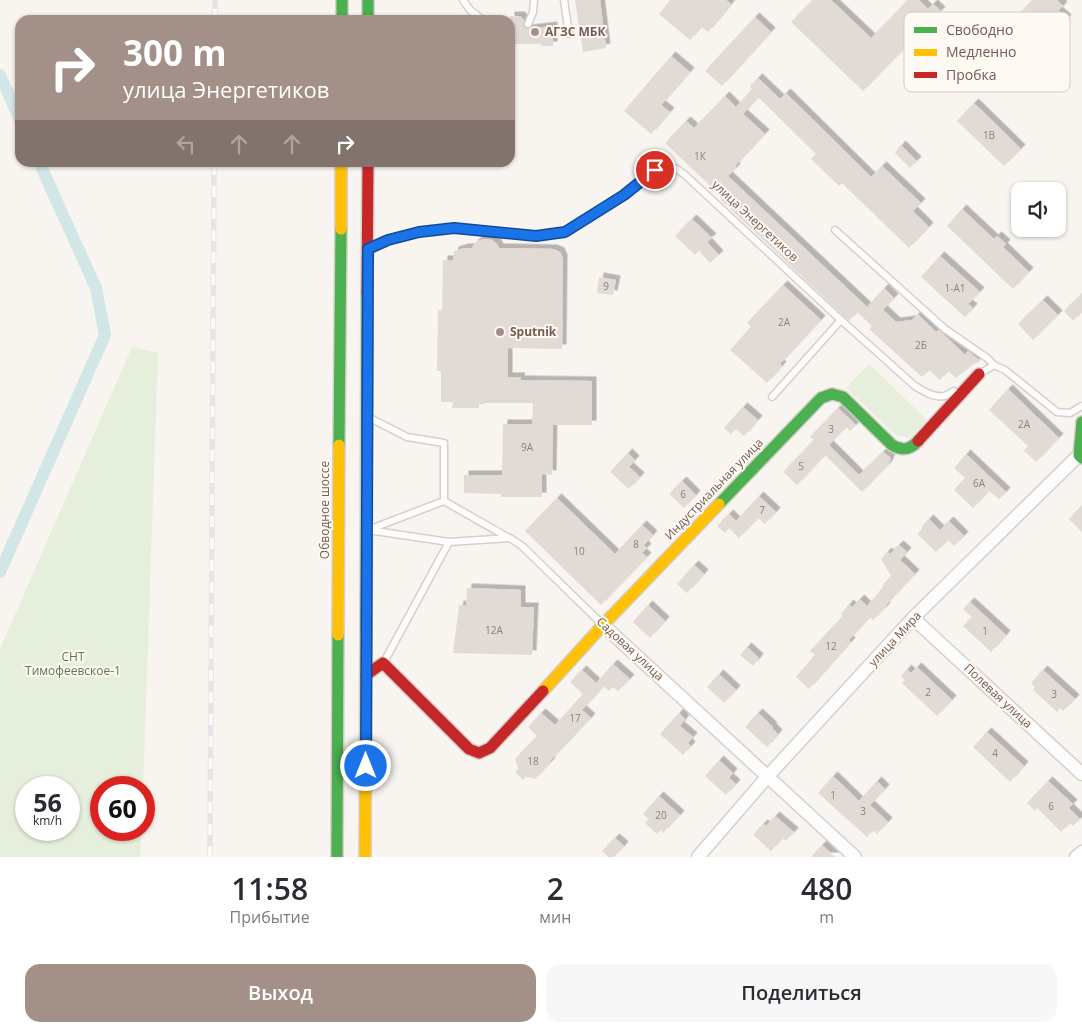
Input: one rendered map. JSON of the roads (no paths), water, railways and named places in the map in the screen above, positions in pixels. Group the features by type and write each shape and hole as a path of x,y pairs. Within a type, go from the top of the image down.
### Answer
{"main road":[{"path":"342,0 342,15"},
{"path":"368,0 368,15"},
{"name":"Обводное шоссе","path":"337,857 341,167"},
{"path":"365,857 368,167"},
{"name":"Индустриальная улица","path":"383,663 469,749 479,753 490,748 603,625 821,398 832,394 842,397 892,445 904,451 915,445 979,374"},
{"name":"улица Мира","path":"1081,456 1082,422"},
{"path":"366,675 383,663"}],"street":[{"name":"улица Мира","path":"698,857 768,776 914,618 1081,456"},
{"name":"Полевая улица","path":"914,618 1082,774"},
{"name":"Садовая улица","path":"603,625 855,857"},
{"path":"1076,857 1082,852"}],"lane":[{"path":"463,0 476,15"},
{"path":"528,24 533,12 534,0"},
{"path":"564,0 569,34"},
{"name":"улица Энергетиков","path":"368,249 388,240 419,232 454,228 536,236 565,232 624,195 655,170 669,165 684,174 915,386 925,392 945,396 994,365"},
{"path":"835,230 946,328 994,365 1004,370 1057,412 1070,413 1082,406"},
{"path":"772,397 841,320"},
{"path":"367,416 407,437 444,443 444,501 367,530"},
{"name":"Садовая улица","path":"444,501 522,546 603,625"},
{"path":"367,530 449,542 510,538"},
{"path":"383,663 449,542"}],"waterway":[{"path":"0,75 15,109"},
{"path":"0,572 105,335 96,288 41,167"}],"railway":[{"path":"215,0 215,15"},
{"path":"210,857 214,167"}],"place":[{"name":"АГЗС МБК","path":"535,32"},
{"name":"Sputnik","path":"500,332"}],"park label":[{"name":"СНТ Тимофеевское-1","path":"73,664"}]}
